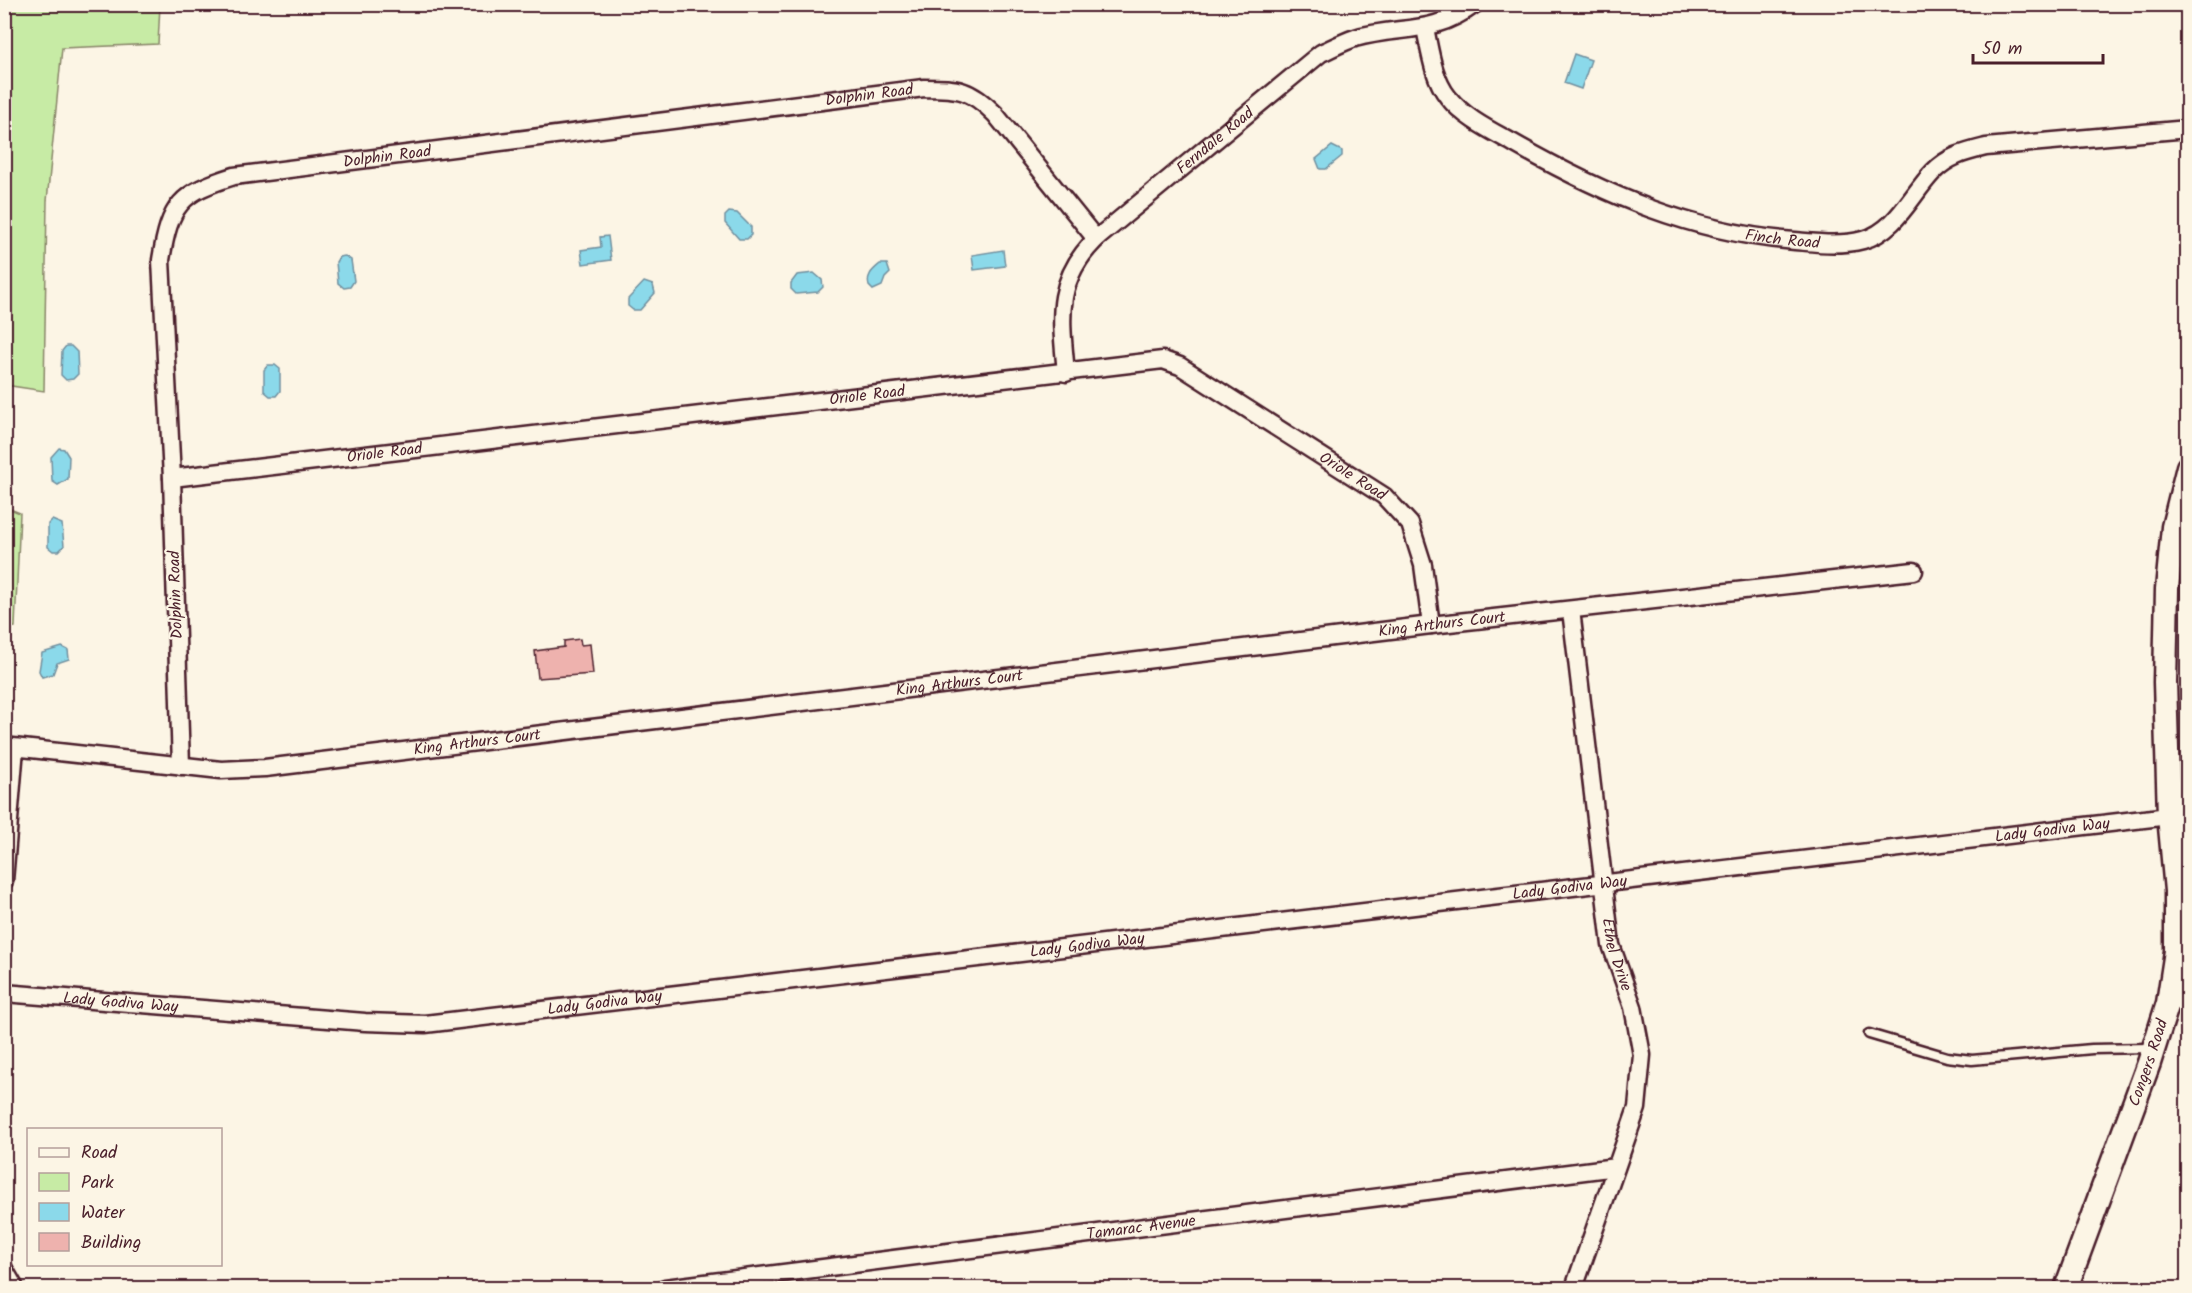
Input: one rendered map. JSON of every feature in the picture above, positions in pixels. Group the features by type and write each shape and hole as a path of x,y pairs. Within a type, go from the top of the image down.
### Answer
{"street":[{"name":"Ferndale Road","path":"1066,373 1061,312 1066,282 1079,256 1096,239 1321,52 1356,38 1425,28 1457,17 1475,4"},
{"name":"Finch Road","path":"1425,28 1435,71 1448,97 1476,122 1622,200 1693,224 1766,239 1835,245 1865,239 1893,222 1934,170 1955,155 1986,147 2187,129"},
{"name":"Dolphin Road","path":"181,766 172,478 161,260 166,226 183,198 206,185 234,176 924,88 950,88 976,96 995,114 1096,239"},
{"name":"Oriole Road","path":"172,478 1066,373 1147,360 1163,360 1180,366 1384,496 1410,524 1424,565 1431,625"},
{"name":"Congers Road","path":"2066,1288 2154,1048 2168,1003 2176,951 2178,817 2165,682 2167,589 2173,527 2187,467"},
{"name":"King Arthurs Court","path":"10,747 220,770 277,767 1431,625 1914,571"},
{"name":"Ethel Drive","path":"1571,610 1602,885 1611,945 1633,1007 1642,1055 1637,1107 1574,1288"},
{"path":"4,881 10,747"},
{"name":"Lady Godiva Way","path":"4,993 365,1022 424,1024 2178,817"},
{"name":"Tamarac Avenue","path":"665,1288 1616,1167"},
{"path":"4,1269 15,1288"}],"lane":[{"path":"1869,1034 1947,1057 1972,1060 2081,1050 2154,1048"}],"green space":[{"path":"4,5 160,5 158,44 62,48 47,201 44,391 5,385"},
{"path":"5,507 20,513 15,627 5,628"}],"water":[{"path":"1574,54 1591,60 1581,89 1564,83"},
{"path":"1332,146 1342,151 1342,156 1326,169 1320,169 1316,159"},
{"path":"729,212 737,213 751,227 751,235 747,239 739,239 725,223 725,216"},
{"path":"608,236 611,260 583,264 581,250 601,247 600,237"},
{"path":"1003,250 1005,266 974,270 972,255"},
{"path":"345,256 351,260 354,281 350,287 344,288 338,283 336,262 339,257"},
{"path":"880,264 887,264 890,273 882,286 873,290 869,286 868,279"},
{"path":"814,273 822,280 823,287 818,292 796,294 791,289 791,283 797,275"},
{"path":"644,282 653,285 655,293 640,310 633,310 628,306 628,299"},
{"path":"66,346 71,346 77,352 78,374 73,379 66,380 61,375 62,351"},
{"path":"268,365 275,365 280,369 280,391 276,396 270,396 264,391 264,370"},
{"path":"59,448 64,449 69,457 68,479 58,485 52,481 51,457"},
{"path":"52,520 62,524 64,546 59,551 53,551 48,547 48,524"},
{"path":"62,647 68,650 69,659 57,663 53,674 42,677 39,671 42,653"}],"building":[{"path":"580,639 581,645 590,644 593,674 538,678 535,651 564,647 564,641"}]}
